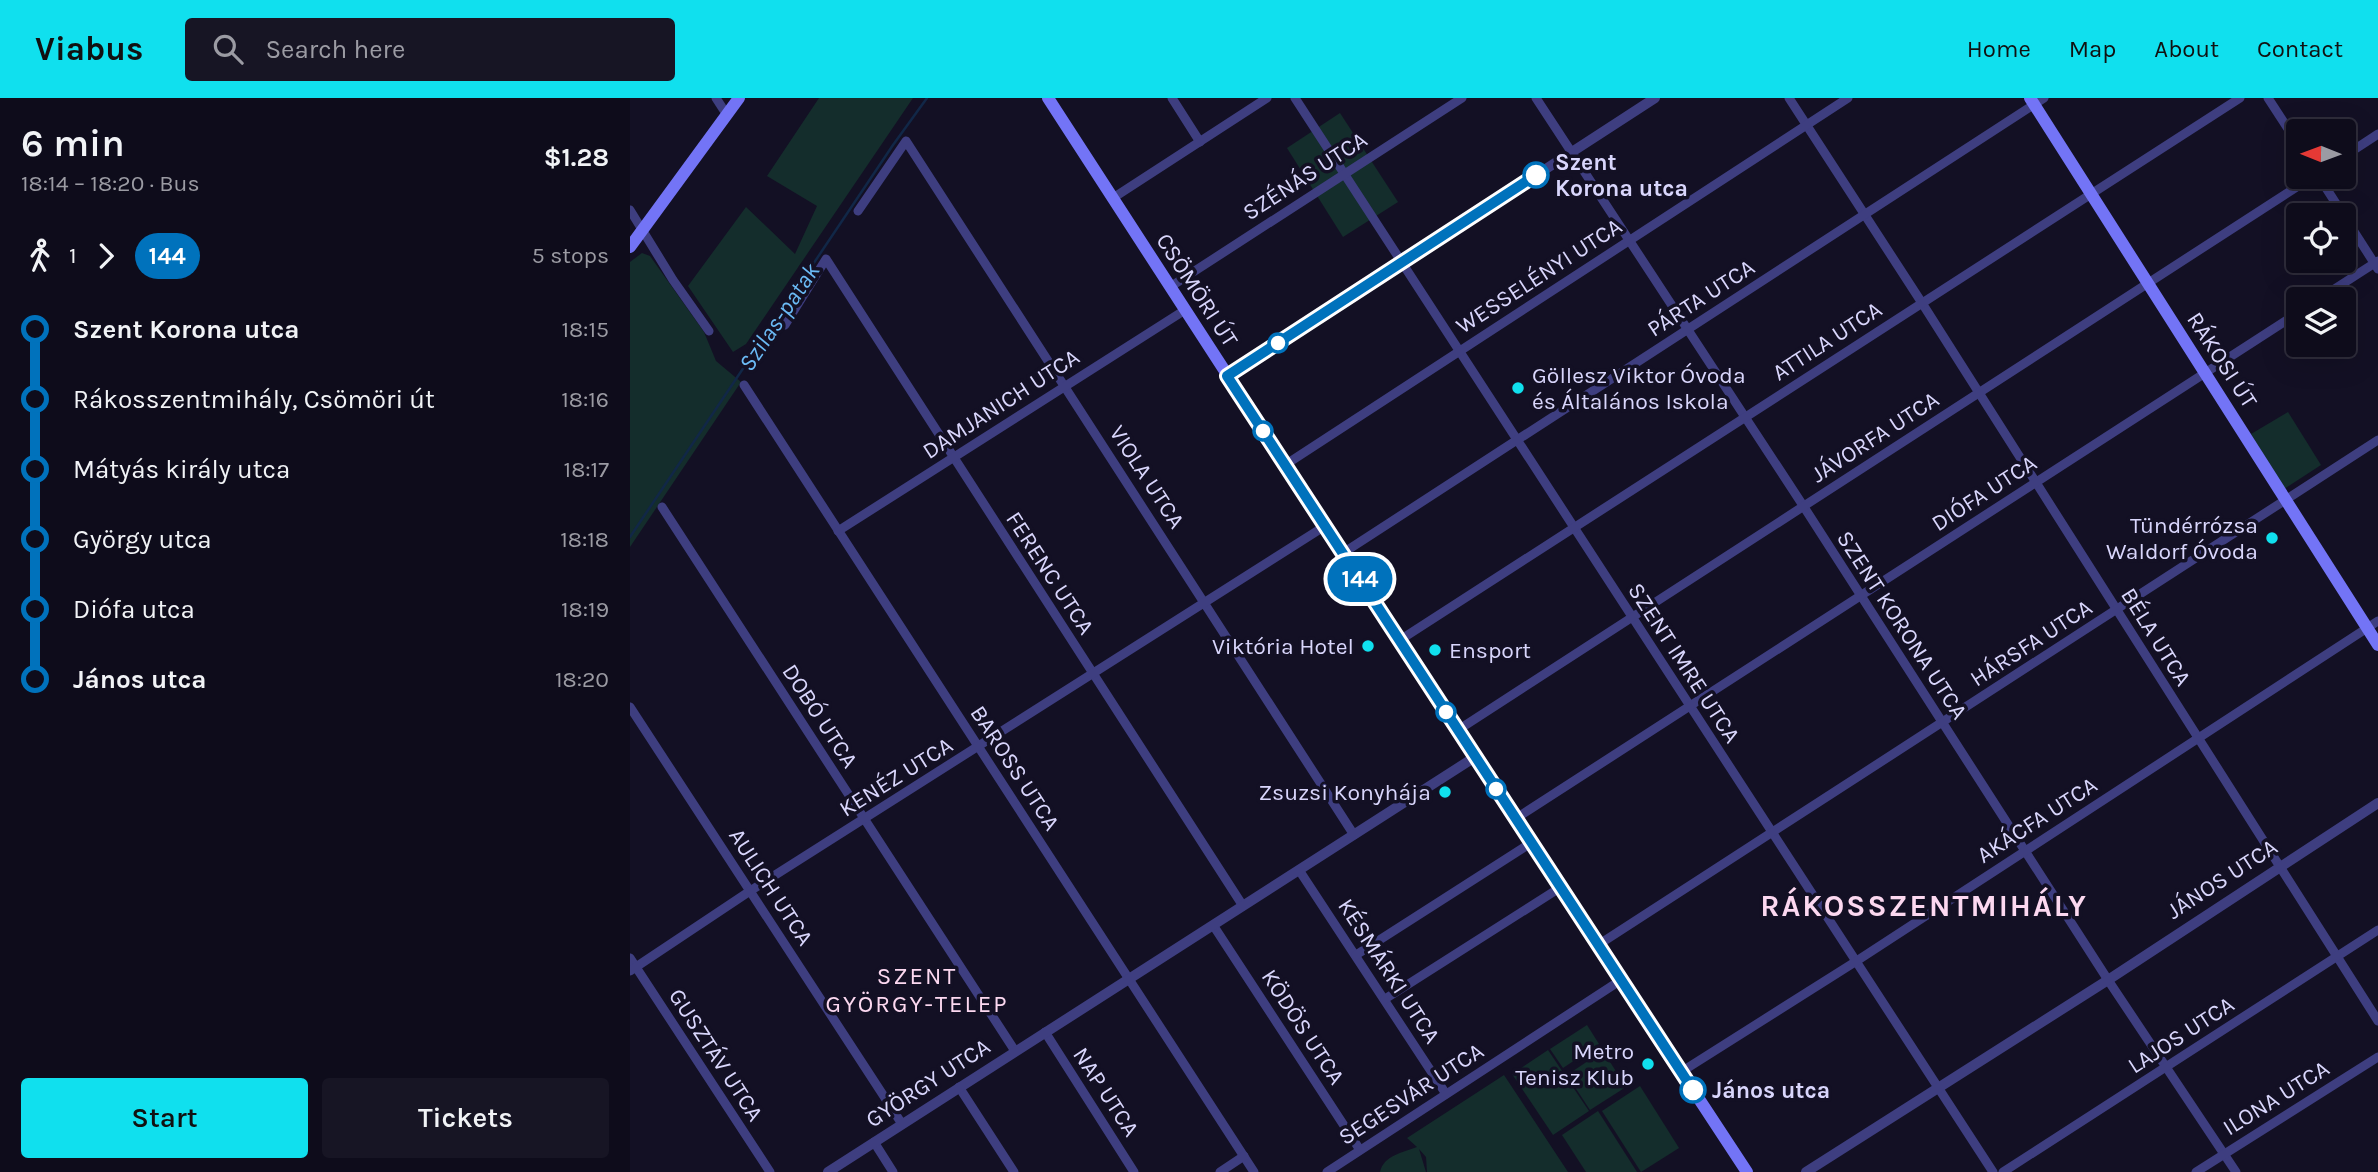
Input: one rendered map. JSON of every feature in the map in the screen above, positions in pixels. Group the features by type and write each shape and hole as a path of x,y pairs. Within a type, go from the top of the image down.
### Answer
{"main road":[{"path":"630,247 739,98"},
{"name":"CSÖMÖRI ÚT","path":"1048,98 1515,820 1747,1172"},
{"name":"RÁKOSI ÚT","path":"2036,100 2091,194 2204,372 2373,625 2378,645"}],"street":[{"path":"716,98 727,115"},
{"path":"1172,98 1200,142"},
{"path":"1113,198 1267,98"},
{"name":"SZENT IMRE UTCA","path":"1295,98 1854,962 1993,1172"},
{"name":"SZÉNÁS UTCA","path":"1170,287 1462,98"},
{"name":"SZENT KORONA UTCA","path":"1536,98 2235,1172"},
{"path":"1227,376 1655,98"},
{"name":"BÉLA UTCA","path":"1789,98 2378,1021"},
{"name":"WESSELÉNYI UTCA","path":"1285,465 1848,98"},
{"name":"ATTILA UTCA","path":"1400,640 2240,98"},
{"path":"2268,98 2286,126"},
{"name":"PÁRTA UTCA","path":"1343,553 2036,100"},
{"path":"2356,148 2378,134"},
{"name":"VIOLA UTCA","path":"858,211 906,141 1354,835"},
{"name":"JÁVORFA UTCA","path":"1458,730 2293,189"},
{"path":"2327,189 2377,265 2339,287"},
{"path":"630,211 709,331"},
{"name":"FERENC UTCA","path":"785,325 826,259 1243,906"},
{"name":"DAMJANICH UTCA","path":"838,531 1185,310"},
{"name":"DIÓFA UTCA","path":"1515,820 2286,321"},
{"name":"BAROSS UTCA","path":"744,385 1254,1172"},
{"name":"HÁRSFA UTCA","path":"1598,945 2378,440"},
{"name":"DOBÓ UTCA","path":"662,507 1016,1051"},
{"name":"KENÉZ UTCA","path":"632,965 865,820 1325,526"},
{"name":"AKÁCFA UTCA","path":"1681,1072 2373,625"},
{"name":"AULICH UTCA","path":"630,707 902,1124"},
{"name":"GYÖRGY UTCA","path":"828,1172 1475,757"},
{"name":"JÁNOS UTCA","path":"1806,1172 2108,980 2378,803"},
{"path":"1356,955 1531,843"},
{"name":"KÉSMÁRKI UTCA","path":"1298,870 1446,1094"},
{"path":"1385,999 1560,887"},
{"name":"KÖDÖS UTCA","path":"1213,925 1360,1150"},
{"name":"LAJOS UTCA","path":"2003,1172 2378,930"},
{"name":"GUSZTÁV UTCA","path":"632,965 770,1172"},
{"name":"SEGESVÁR UTCA","path":"1327,1172 1621,980"},
{"name":"NAP UTCA","path":"1045,1032 1134,1172"},
{"name":"ILONA UTCA","path":"2196,1172 2378,1057"},
{"path":"960,1087 1014,1172"},
{"path":"874,1142 893,1172"},
{"path":"1220,1172 1244,1156"}],"green space":[{"path":"819,98 913,98 746,344 733,352 688,286 746,207 795,254 817,206 767,176"},
{"path":"1340,113 1398,202 1343,237 1287,148"},
{"path":"642,253 650,256 704,332 716,361 741,382 630,547 630,262"},
{"path":"2288,412 2321,465 2284,489 2251,434"},
{"path":"1587,1025 1599,1044 1563,1068 1550,1049"},
{"path":"1548,1050 1589,1111 1553,1135 1512,1074"},
{"path":"1603,1051 1626,1087 1590,1110 1567,1075"},
{"path":"1504,1075 1568,1172 1427,1172 1426,1157 1419,1149 1426,1172 1380,1172 1390,1158 1417,1147 1407,1138"},
{"path":"1640,1086 1679,1148 1641,1172 1602,1111"},
{"path":"1598,1111 1637,1172 1586,1172 1562,1135"}],"waterway":[{"name":"Szilas-patak","path":"630,537 927,98"}],"bus line":[{"name":"144","path":"1536,175 1227,376 1693,1090"}],"place":[{"name":"Szent Korona utca","path":"1536,175"},
{"name":"Göllesz Viktor Óvoda és Általános Iskola","path":"1518,388"},
{"name":"Tündérrózsa Waldorf Óvoda","path":"2272,538"},
{"name":"Viktória Hotel","path":"1368,646"},
{"name":"Ensport","path":"1435,650"},
{"name":"Zsuzsi Konyhája","path":"1445,792"},
{"name":"Metro Tenisz Klub","path":"1648,1064"},
{"name":"János utca","path":"1693,1090"}],"district":[{"name":"RÁKOSSZENTMIHÁLY","path":"1924,906"},
{"name":"SZENT GYÖRGY-TELEP","path":"917,990"}]}
